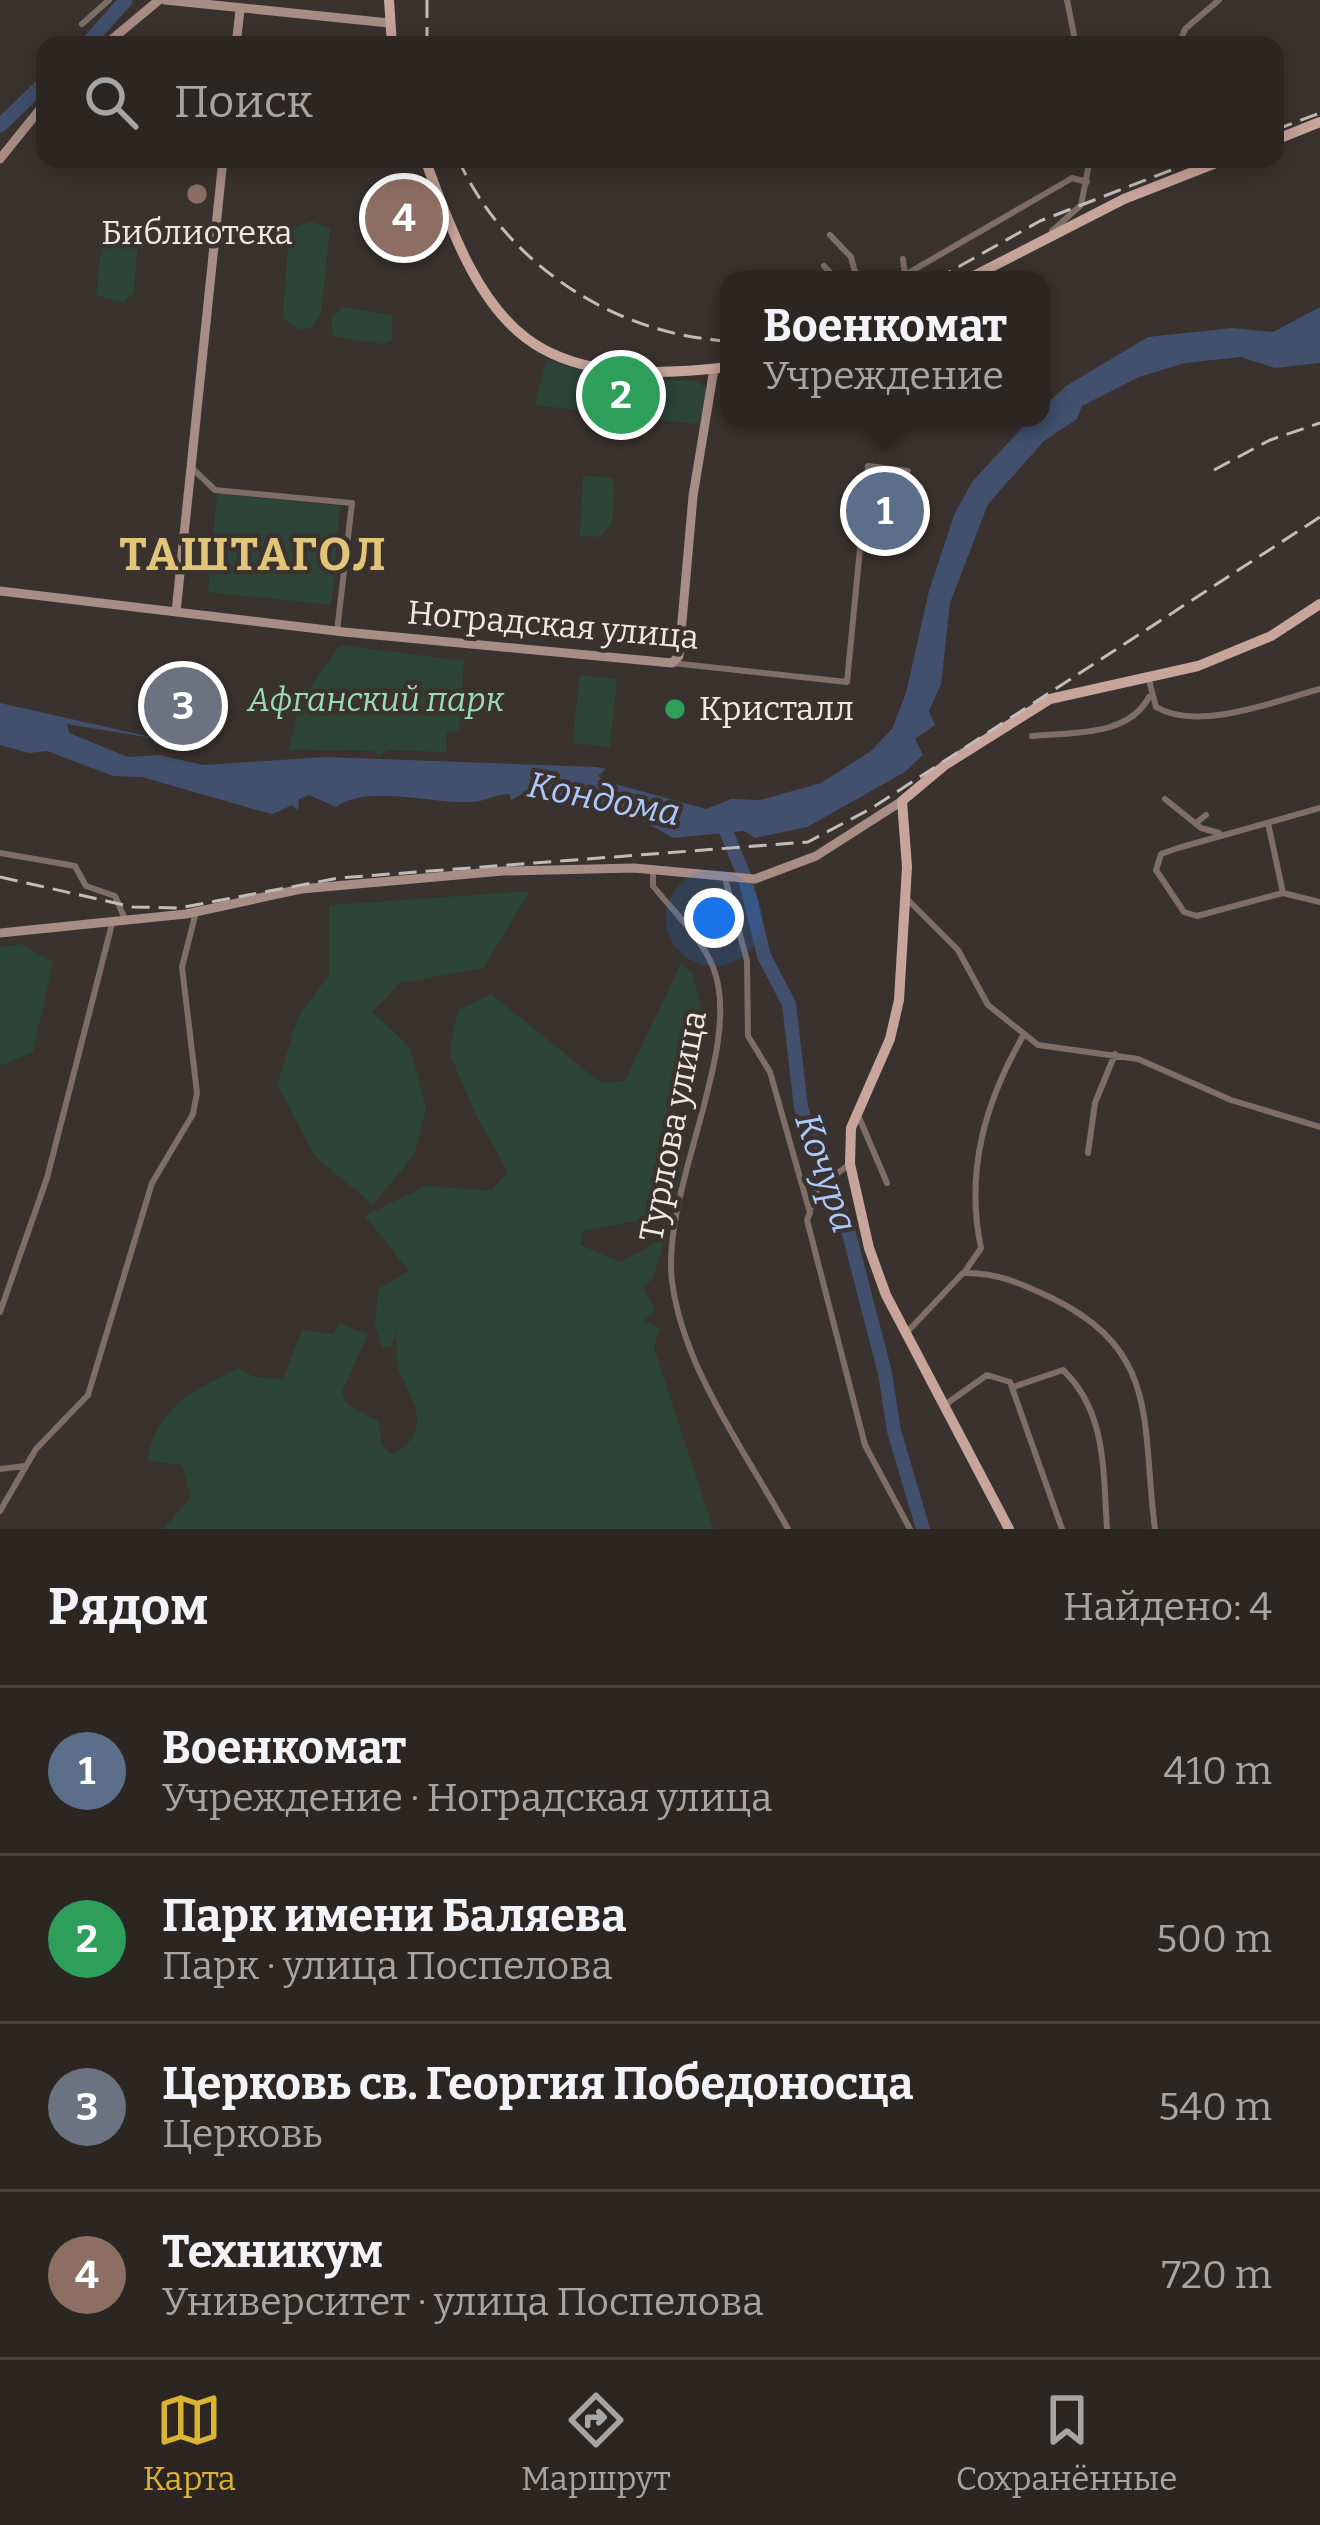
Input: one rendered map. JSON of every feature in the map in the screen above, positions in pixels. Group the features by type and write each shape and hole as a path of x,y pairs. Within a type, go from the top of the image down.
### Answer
{"main road":[{"path":"389,0 391,36"},
{"path":"1284,136 1320,122"},
{"path":"429,168 483,296 527,340 603,370 720,368"},
{"path":"983,271 1124,199 1203,168"},
{"path":"1009,1529 909,1330 886,1295 868,1248 850,1164 856,1112 890,1039 899,1000 906,898 902,801 944,765 1050,699 1149,680 1236,652 1320,604"}],"street":[{"path":"82,24 109,0"},
{"path":"116,36 162,0 389,23"},
{"path":"1066,0 1074,36"},
{"path":"1183,36 1219,0"},
{"path":"237,36 240,10"},
{"path":"0,159 36,115"},
{"path":"176,612 222,168"},
{"path":"1040,241 1074,215 1089,168"},
{"path":"912,271 1072,178 1087,182"},
{"path":"830,235 851,256 855,271"},
{"path":"901,271 904,259"},
{"path":"824,266 829,271"},
{"path":"672,663 679,656 684,581 714,369"},
{"name":"Ноградская улица","path":"0,591 337,631 847,682 868,466 908,471"},
{"path":"192,468 215,490 352,503 337,631"},
{"path":"1032,736 1119,725 1137,714 1149,697 1149,680"},
{"path":"1149,697 1166,713 1184,715 1228,712 1320,689"},
{"path":"1165,799 1196,823 1220,833"},
{"path":"0,933 196,912 301,889 503,871 653,870 755,879 816,856 902,801"},
{"path":"1320,808 1220,833 1161,854 1156,870 1184,912 1210,915 1283,893 1320,902"},
{"path":"1196,823 1206,815"},
{"path":"873,821 895,824 906,842"},
{"path":"1268,823 1283,893"},
{"path":"0,853 76,866 86,886 119,901 119,919 47,1178 0,1312"},
{"name":"Турлова улица","path":"653,870 653,886 700,944 721,991 720,1033 672,1243 676,1306 699,1365 788,1529"},
{"path":"729,879 747,961 748,1036 770,1072 810,1213"},
{"path":"906,898 958,950 988,1005 1037,1045 1114,1054 1231,1100 1320,1127"},
{"path":"0,1511 25,1466 88,1395 152,1183 193,1114 196,1093 182,967 196,912"},
{"path":"909,1330 981,1249 972,1194 984,1131 1000,1075 1024,1036"},
{"path":"1088,1153 1095,1103 1114,1054"},
{"path":"856,1112 886,1183"},
{"path":"850,1164 823,1185 807,1220 865,1445 910,1529"},
{"path":"963,1274 1022,1283 1098,1322 1114,1338 1136,1375 1155,1529"},
{"path":"1013,1387 1063,1370 1090,1404 1102,1458 1107,1529"},
{"path":"946,1404 988,1375 999,1375 1013,1387 1062,1529"},
{"path":"0,1469 25,1466"}],"green space":[{"path":"310,221 330,229 321,314 311,328 300,330 283,318 289,230"},
{"path":"115,230 130,231 138,240 134,293 123,303 96,295 102,239"},
{"path":"343,307 392,315 392,340 384,344 333,336 331,317"},
{"path":"546,360 611,378 698,381 707,389 706,412 695,424 535,405"},
{"path":"583,476 614,478 612,523 599,537 580,536"},
{"path":"217,494 340,506 331,605 208,592"},
{"name":"Афганский парк","path":"340,645 464,661 459,731 447,732 446,752 388,750 379,756 373,751 289,750 300,702"},
{"path":"580,675 617,679 610,747 572,743"},
{"path":"530,891 483,968 400,983 372,1012 410,1047 426,1109 414,1155 373,1205 315,1156 277,1085 298,1017 329,975 329,905"},
{"path":"20,944 53,962 33,1052 0,1066 0,947"},
{"path":"681,963 693,974 706,1032 670,1101 673,1136 684,1159 674,1203 652,1218 584,1231 580,1245 620,1262 665,1238 653,1278 643,1288 655,1310 643,1321 660,1328 654,1347 713,1529 163,1529 191,1497 182,1465 147,1460 168,1413 238,1368 254,1377 283,1379 302,1330 333,1334 340,1324 368,1334 342,1392 346,1403 379,1422 381,1445 393,1455 413,1436 417,1416 398,1367 397,1332 392,1345 382,1348 375,1325 378,1289 409,1271 365,1216 426,1186 491,1191 508,1172 449,1052 458,1010 491,994 601,1083 625,1081"}],"water":[{"name":"Кондома","path":"1320,307 1320,363 1275,368 1241,357 1185,363 1139,377 1082,406 1077,419 1044,441 988,504 950,603 941,684 929,711 935,725 915,739 923,755 905,772 807,827 755,838 744,831 673,838 626,811 527,791 511,800 509,794 472,802 383,796 350,800 336,807 309,795 299,799 298,810 292,805 273,814 142,777 113,776 47,751 29,753 0,745 0,703 169,741 67,724 69,733 128,757 159,755 203,765 325,757 597,767 606,769 598,776 608,782 706,809 731,799 760,800 821,783 871,751 892,729 954,515 972,482 1023,427 1050,427 1050,401 1066,386 1148,337 1232,328 1273,332"}],"waterway":[{"path":"94,36 126,0"},
{"path":"0,126 36,91"},
{"name":"Кочура","path":"722,821 745,878 764,956 789,1004 801,1108 848,1230 885,1373 894,1431 923,1529"}],"railway":[{"path":"427,0 427,36"},
{"path":"1284,127 1320,113"},
{"path":"463,168 504,231 568,287 645,325 720,340"},
{"path":"951,271 1040,221 1177,168"},
{"path":"1214,470 1270,440 1320,423"},
{"path":"0,877 133,907 179,908 339,878 808,842 872,808 1320,517"}],"place":[{"name":"Библиотека","path":"197,194"},
{"name":"Техникум","path":"404,218"},
{"name":"Парк имени Баляева","path":"621,395"},
{"name":"Военкомат","path":"885,511"},
{"name":"Церковь св. Георгия Победоносца","path":"183,706"},
{"name":"Кристалл","path":"675,709"}],"district":[{"name":"ТАШТАГОЛ","path":"254,555"}]}
